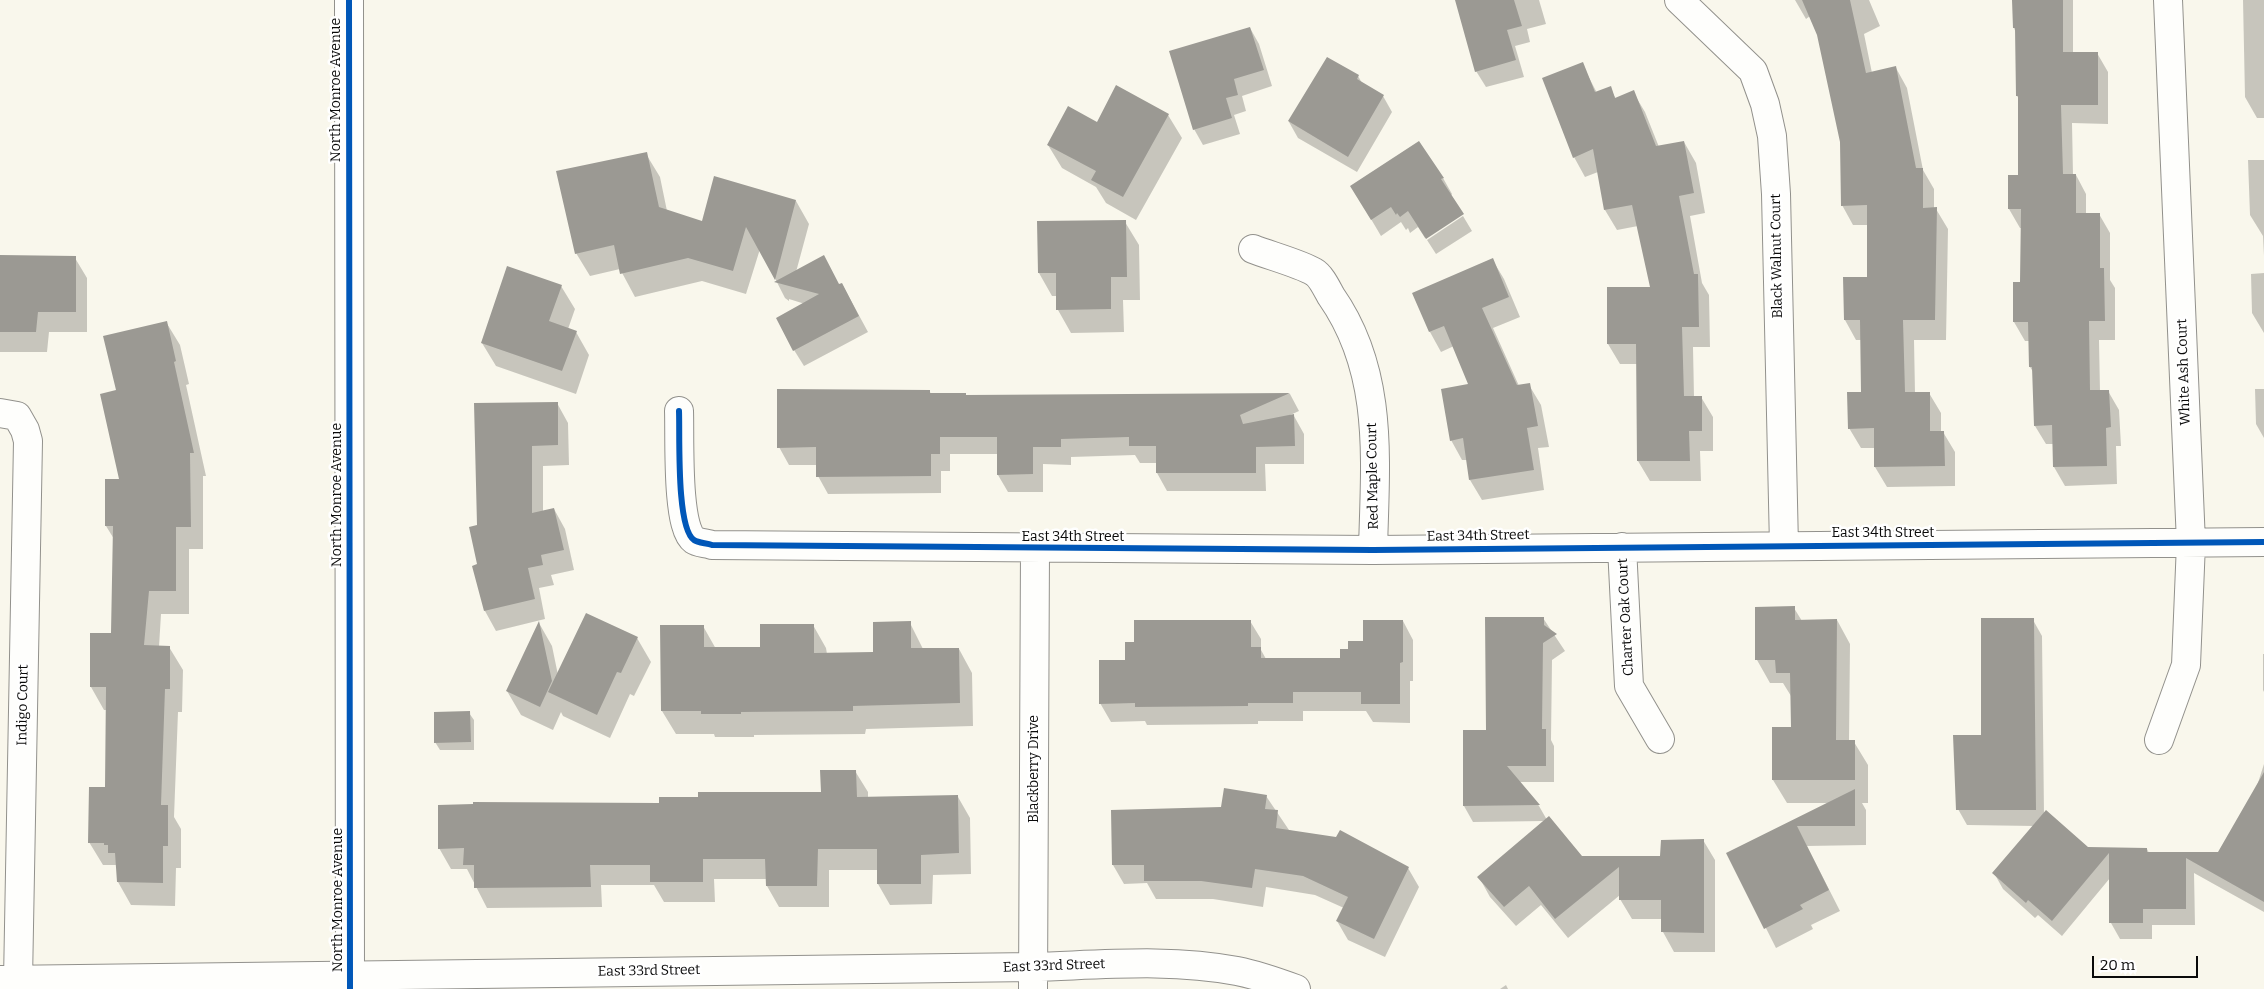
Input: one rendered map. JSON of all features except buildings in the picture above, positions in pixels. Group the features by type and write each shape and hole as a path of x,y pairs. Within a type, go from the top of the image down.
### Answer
{"street":[{"name":"North Monroe Avenue","path":"349,0 350,982"},
{"name":"Black Walnut Court","path":"1679,0 1753,70 1765,104 1772,136 1776,194 1784,546"},
{"name":"White Ash Court","path":"2159,740 2186,664 2191,543 2168,0"},
{"name":"Red Maple Court","path":"1253,249 1315,272 1343,312 1360,351 1368,379 1375,444 1374,550"},
{"name":"East 34th Street","path":"679,411 682,512 685,529 693,540 712,545 1035,549 1374,550 2264,542"},
{"name":"Indigo Court","path":"0,413 17,416 25,430 28,441 9,980"},
{"name":"Charter Oak Court","path":"1622,547 1629,686 1660,739"},
{"name":"Blackberry Drive","path":"1033,978 1035,549"},
{"name":"East 33rd Street","path":"9,980 350,982 1033,978 1138,964 1189,965 1237,971 1296,989"}],"cycle path":[{"path":"349,0 350,989"},
{"path":"679,411 680,480 684,518 688,532 694,540 712,545 1373,550 2264,542"}]}
